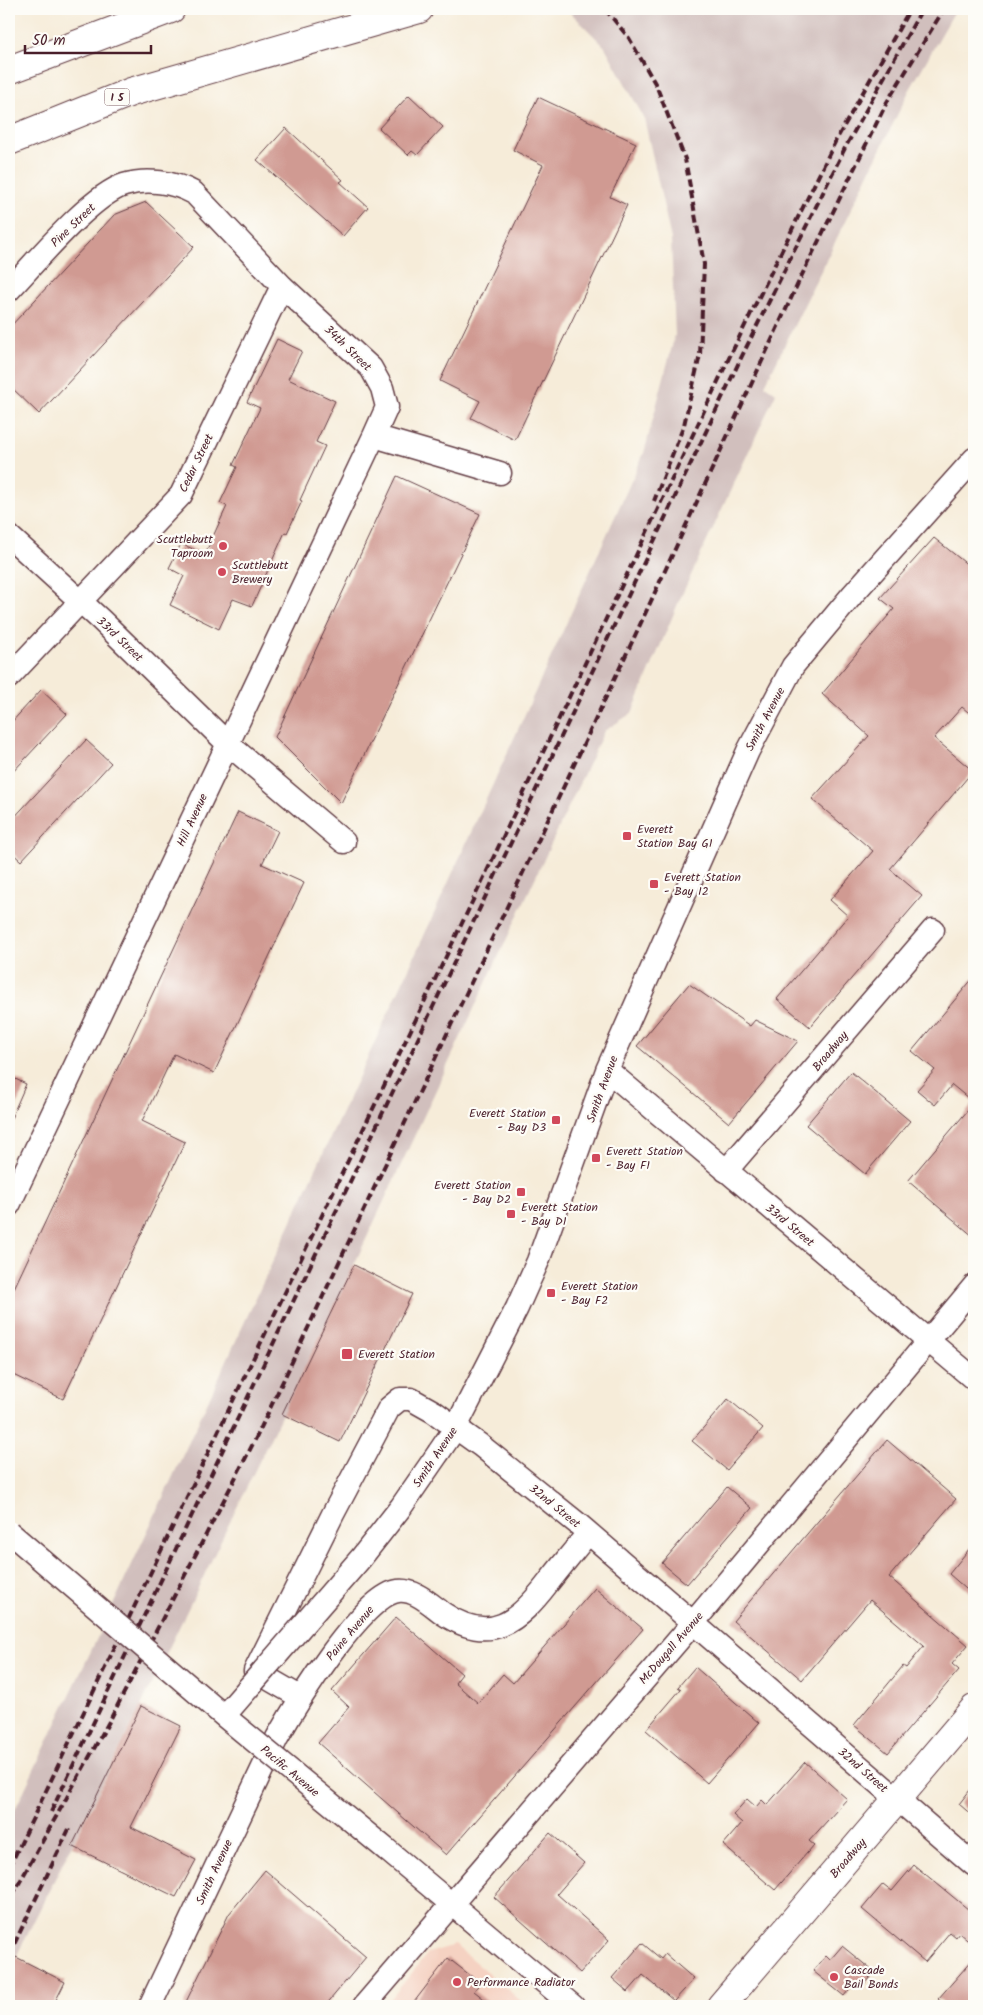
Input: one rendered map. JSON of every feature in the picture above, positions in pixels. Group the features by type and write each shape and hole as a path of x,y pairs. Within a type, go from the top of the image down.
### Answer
{"main road":[{"path":"12,68 171,9"},
{"name":"I 5","path":"9,141 131,92 419,9"},
{"name":"Broadway","path":"721,2006 898,1800 974,1708"}],"street":[{"name":"Pine Street","path":"9,290 80,215 100,200 124,186 156,182 180,185"},
{"name":"34th Street","path":"180,185 194,193 282,286 371,368 382,388 387,407 374,436"},
{"name":"Cedar Street","path":"9,677 181,495 282,286"},
{"path":"374,436 500,473"},
{"name":"Hill Avenue","path":"9,1205 374,436"},
{"name":"Smith Avenue","path":"224,1716 361,1558 401,1507 456,1427 517,1308 538,1261 607,1070 748,750 794,666 853,594 974,459"},
{"name":"33rd Street","path":"9,536 80,601 228,744 344,842"},
{"name":"Broadway","path":"726,1171 933,930"},
{"name":"33rd Street","path":"607,1070 974,1379"},
{"name":"McDougall Avenue","path":"364,2006 693,1623 974,1286"},
{"name":"32nd Street","path":"300,1697 255,1671 389,1408 400,1399 411,1399 456,1427 588,1533 974,1865"},
{"name":"Pacific Avenue","path":"9,1532 224,1716 388,1850 573,2006"},
{"name":"Paine Avenue","path":"277,1738 300,1697 320,1668 374,1602 388,1593 399,1591 413,1593 454,1620 476,1628 492,1629 511,1622 532,1603 588,1533"},
{"name":"Smith Avenue","path":"150,2006 277,1738"}],"shaded area":[{"path":"567,9 956,9 909,91 765,385 776,393 679,601 632,713 604,731 354,1265 141,1706 9,1971 9,1822 114,1603 412,962 644,453 675,335 671,239 644,118 605,47"},
{"path":"455,1945 527,2006 385,2006 428,1953"}],"building":[{"path":"409,95 443,127 417,155 412,151 408,155 379,128"},
{"path":"538,97 636,143 610,197 627,205 515,440 471,418 480,401 440,381 543,165 513,150"},
{"path":"286,128 343,180 340,182 368,207 343,236 257,160"},
{"path":"146,202 194,247 39,414 9,385 9,328 114,215"},
{"path":"277,339 302,351 288,379 335,401 316,442 325,446 300,500 302,501 287,533 285,532 252,606 233,599 219,629 170,605 184,576 169,568 181,544 205,554 227,506 220,503 237,467 233,465 260,408 247,402"},
{"path":"397,476 480,514 341,803 275,737"},
{"path":"934,538 974,570 974,717 962,707 934,738 973,771 890,869 922,896 810,1027 777,999 848,916 830,900 873,851 812,799 869,736 822,694 894,609 880,598"},
{"path":"41,690 67,714 9,776 9,725"},
{"path":"86,740 111,763 21,861 9,850 9,823"},
{"path":"238,812 278,831 262,864 304,883 214,1073 174,1054 142,1121 185,1142 63,1399 9,1373 9,1299"},
{"path":"974,977 974,1103 952,1085 935,1105 917,1090 935,1070 912,1051"},
{"path":"689,984 750,1026 755,1020 798,1041 729,1123 637,1046"},
{"path":"851,1072 910,1121 865,1174 806,1125"},
{"path":"9,1076 26,1084 9,1123"},
{"path":"974,1103 974,1237 908,1181"},
{"name":"Everett Station","path":"354,1265 412,1294 340,1442 282,1414"},
{"path":"728,1399 763,1428 727,1470 692,1441"},
{"path":"887,1440 956,1499 889,1577 968,1645 952,1664 959,1670 888,1753 854,1725 903,1666 906,1668 924,1646 870,1600 802,1680 733,1621"},
{"path":"727,1487 752,1508 687,1584 662,1563"},
{"path":"974,1543 974,1596 949,1574"},
{"path":"595,1588 643,1629 446,1855 318,1743 349,1707 332,1691 396,1617 462,1674 455,1683 478,1703 503,1674 513,1683"},
{"path":"695,1667 759,1723 707,1783 646,1730 681,1689 678,1687"},
{"path":"141,1706 181,1726 131,1827 196,1860 176,1897 72,1846"},
{"path":"805,1762 847,1799 809,1841 814,1845 775,1890 723,1845 742,1823 733,1815 747,1799 756,1807 762,1800 767,1805"},
{"path":"974,1785 974,1817 959,1804"},
{"path":"550,1833 584,1863 557,1894 609,1940 580,1973 494,1897"},
{"path":"914,1865 974,1914 974,1946 959,1933 956,1937 950,1932 925,1962 862,1909 883,1884 892,1891"},
{"path":"265,1870 366,1957 325,2006 184,2006 229,1914"},
{"path":"642,1943 661,1959 665,1954 694,1979 674,2001 643,1975 628,1992 612,1978"},
{"path":"842,1946 874,1972 861,1988 855,1982 844,1996 813,1971 826,1956 830,1960"},
{"path":"16,1957 65,1982 53,2006 9,2006 9,1971"},
{"path":"448,1958 480,1983 474,1991 493,2006 411,2006"},
{"path":"974,1958 974,2006 946,2006 938,1999"}],"railway":[{"path":"605,9 629,38 656,85 685,159 704,264 700,355 684,425 654,501"},
{"path":"9,1868 487,871 730,356 835,142 910,9"},
{"path":"51,1812 740,360 845,148 922,9"},
{"path":"12,1896 111,1718 257,1436 632,642 800,279 887,102 944,9"},
{"path":"9,1955 69,1829"}],"place":[{"name":"Scuttlebutt Taproom","path":"223,546"},
{"name":"Scuttlebutt Brewery","path":"222,572"},
{"name":"Everett Station Bay G1","path":"627,836"},
{"name":"Everett Station - Bay I2","path":"654,884"},
{"name":"Everett Station - Bay D3","path":"556,1120"},
{"name":"Everett Station - Bay F1","path":"596,1158"},
{"name":"Everett Station - Bay D2","path":"521,1192"},
{"name":"Everett Station - Bay D1","path":"511,1214"},
{"name":"Everett Station - Bay F2","path":"551,1293"},
{"name":"Everett Station","path":"347,1354"},
{"name":"Cascade Bail Bonds","path":"834,1977"},
{"name":"Performance Radiator","path":"457,1982"}]}
